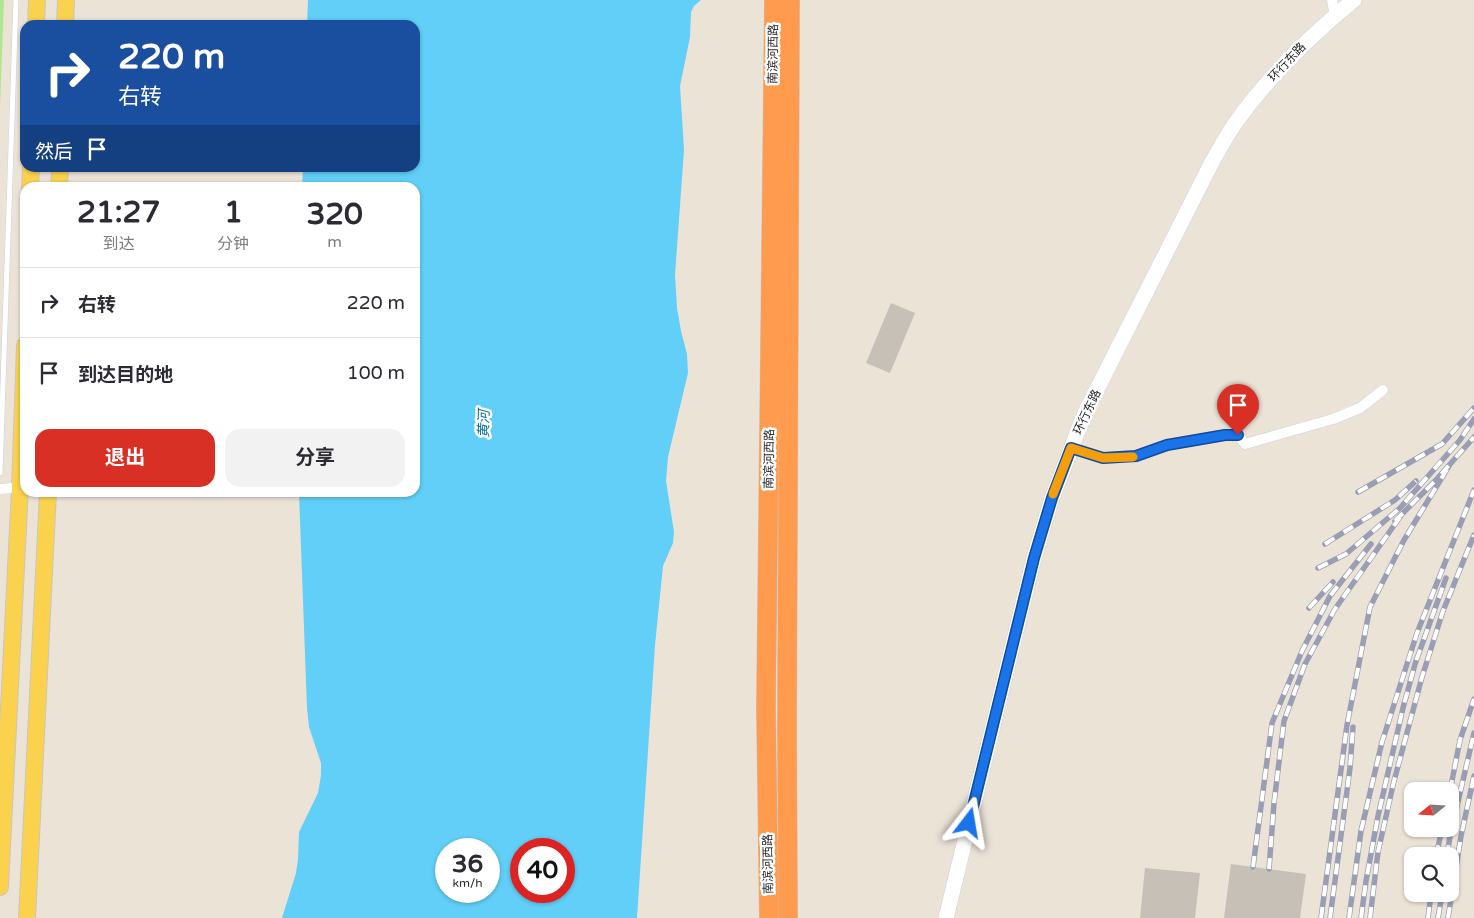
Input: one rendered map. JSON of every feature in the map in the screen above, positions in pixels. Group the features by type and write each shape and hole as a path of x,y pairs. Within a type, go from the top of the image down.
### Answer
{"highway":[{"name":"南滨河西路","path":"769,918 766,707 774,0"},
{"name":"南滨河西路","path":"788,918 790,0"}],"main road":[{"path":"36,20 37,0"},
{"path":"65,20 66,0"},
{"path":"0,887 21,497"},
{"path":"27,918 48,497"}],"street":[{"path":"1332,0 1335,16"},
{"name":"环行东路","path":"946,918 1034,558 1052,498 1085,413 1216,154 1235,123 1259,92 1301,46 1354,0"},
{"path":"1071,448 1103,458 1136,456 1167,445 1225,435 1238,435 1245,444 1333,419 1360,408 1383,390"},
{"path":"0,489 20,487"}],"lane":[{"path":"0,473 16,0"}],"green space":[{"path":"0,0 4,0 0,107"}],"water":[{"name":"黄河","path":"308,0 701,0 694,6 691,12 690,37 680,86 684,150 675,275 677,308 687,354 688,373 668,457 666,481 674,532 673,543 663,566 655,645 637,918 282,918 296,873 299,832 318,793 321,775 321,763 309,727 307,708 299,497 420,497 420,182 302,182 303,172 420,172 420,20 307,20"}],"building":[{"path":"891,303 915,313 890,373 866,363"},
{"path":"1231,864 1306,874 1300,918 1224,918"},
{"path":"1145,868 1200,873 1195,918 1140,918"}],"railway":[{"path":"1358,492 1442,444 1474,408"},
{"path":"1318,568 1346,554 1400,508 1460,440 1474,419"},
{"path":"1395,521 1436,480 1474,437"},
{"path":"1321,918 1347,725 1370,607 1404,540 1449,466"},
{"path":"1325,544 1395,500 1416,481"},
{"path":"1349,918 1361,831 1382,742 1417,633 1474,490"},
{"path":"1269,869 1274,803 1284,721 1305,664 1335,609 1400,517"},
{"path":"1370,918 1378,852 1394,781 1422,677 1443,611 1474,535"},
{"path":"1253,867 1272,723 1302,651 1330,596 1371,544"},
{"path":"1361,918 1378,816 1403,708 1415,664 1446,578"},
{"path":"1309,608 1333,582"},
{"path":"1452,782 1460,740 1474,699"},
{"path":"1330,918 1350,768 1353,727"},
{"path":"1448,847 1474,733"},
{"path":"1448,918 1461,836 1474,776"},
{"path":"1438,847 1440,838"},
{"path":"1428,918 1430,902"},
{"path":"1438,918 1441,902"}],"slow traffic":[{"path":"1053,494 1071,448 1103,458 1133,457"}],"route":[{"path":"969,823 1034,558 1052,498 1071,448 1103,458 1136,456 1167,445 1225,435 1238,435"}]}
